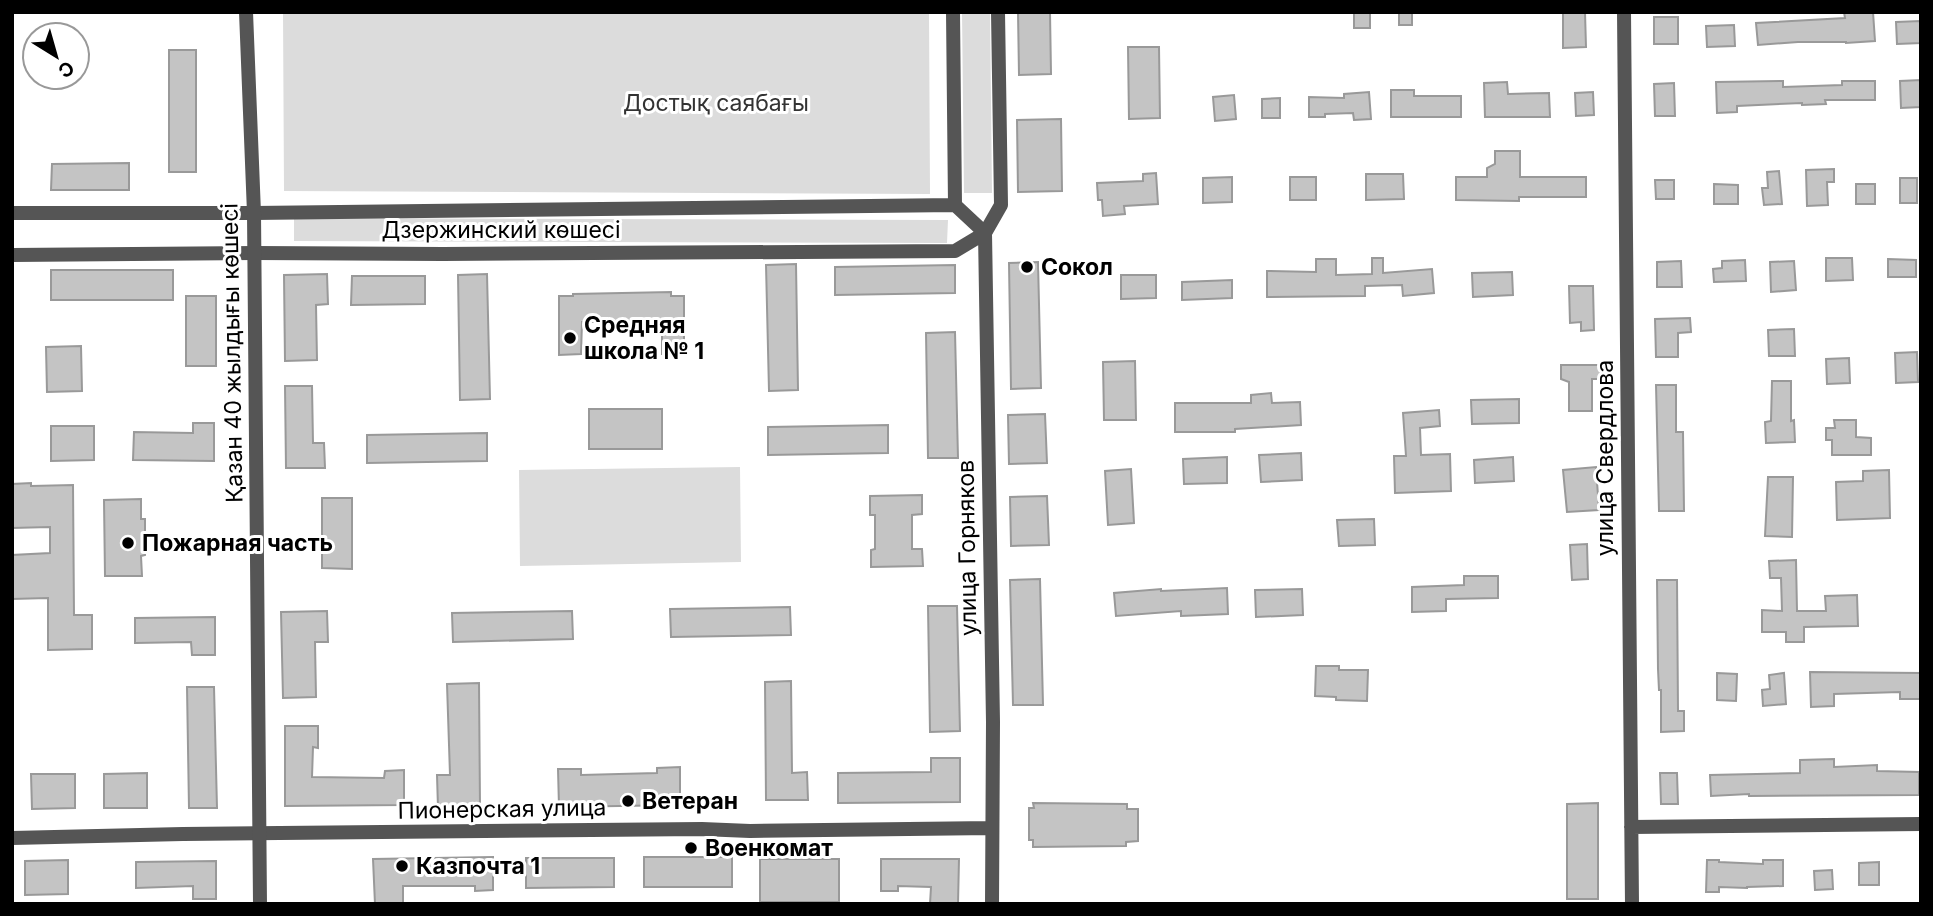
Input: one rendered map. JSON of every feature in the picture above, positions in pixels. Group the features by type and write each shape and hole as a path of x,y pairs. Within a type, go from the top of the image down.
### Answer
{"street":[{"name":"Қазан 40 жылдығы көшесі","path":"246,12 255,253 260,904"},
{"path":"953,12 955,205 985,233 1001,205 998,12"},
{"name":"улица Свердлова","path":"1625,12 1632,904"},
{"name":"Дзержинский көшесі","path":"12,213 254,214 955,205"},
{"name":"Дзержинский көшесі","path":"12,255 955,251 985,233"},
{"name":"улица Горняков","path":"985,233 993,722 992,904"},
{"path":"1631,827 1921,824"},
{"name":"Пионерская улица","path":"12,838 183,834 992,828"}],"green space":[{"name":"Достық саябағы","path":"283,12 929,12 930,194 284,191"},
{"path":"962,12 990,12 992,193 964,193"},
{"path":"294,218 948,220 947,243 294,241"},
{"path":"740,467 741,562 520,566 519,470"}],"building":[{"path":"1018,12 1050,12 1051,74 1019,75"},
{"path":"1354,12 1370,12 1370,28 1354,28"},
{"path":"1399,12 1412,12 1412,25 1399,25"},
{"path":"1563,12 1585,12 1586,47 1563,48"},
{"path":"1844,12 1873,12 1875,41 1758,45 1756,23 1845,18"},
{"path":"1654,17 1678,17 1678,44 1654,44"},
{"path":"1920,21 1921,43 1897,44 1896,22"},
{"path":"1734,25 1735,46 1707,47 1706,26"},
{"path":"1128,47 1159,47 1160,118 1129,119"},
{"path":"169,50 196,50 196,172 169,172"},
{"path":"1921,80 1921,107 1901,108 1900,81"},
{"path":"1783,81 1783,87 1842,85 1842,81 1875,81 1875,100 1825,100 1826,104 1737,106 1737,112 1717,113 1716,82"},
{"path":"1507,82 1508,94 1549,93 1550,117 1485,117 1484,83"},
{"path":"1674,83 1675,116 1655,116 1654,84"},
{"path":"1391,90 1414,90 1414,96 1461,96 1461,117 1391,117"},
{"path":"1369,92 1371,119 1354,120 1353,113 1309,117 1309,97 1344,98 1344,94"},
{"path":"1593,92 1594,115 1576,116 1575,93"},
{"path":"1234,95 1236,119 1215,121 1213,97"},
{"path":"1280,98 1280,118 1262,118 1262,99"},
{"path":"1061,119 1062,191 1018,192 1017,120"},
{"path":"1495,151 1520,151 1520,177 1586,177 1586,197 1519,197 1519,201 1456,200 1456,177 1487,177 1487,168 1495,164"},
{"path":"129,163 129,190 51,190 52,164"},
{"path":"1834,169 1834,182 1827,182 1828,205 1807,206 1806,170"},
{"path":"1779,171 1782,204 1764,205 1762,188 1768,188 1767,172"},
{"path":"1156,173 1158,204 1124,206 1125,214 1103,216 1097,183 1143,181 1143,174"},
{"path":"1366,174 1403,174 1404,199 1366,200"},
{"path":"1232,177 1232,202 1203,203 1203,178"},
{"path":"1290,177 1316,177 1316,200 1290,200"},
{"path":"1900,178 1917,178 1917,203 1900,203"},
{"path":"1655,180 1674,180 1674,199 1656,199"},
{"path":"1714,184 1738,185 1738,204 1714,204"},
{"path":"1856,184 1875,184 1875,204 1856,204"},
{"path":"1372,258 1383,258 1383,273 1432,269 1434,293 1403,296 1402,285 1365,286 1365,296 1267,297 1267,271 1316,272 1316,259 1336,259 1336,275 1372,274"},
{"path":"1826,258 1852,258 1853,280 1826,281"},
{"path":"1888,259 1916,260 1916,277 1888,277"},
{"path":"1745,260 1746,281 1714,282 1713,269 1722,268 1722,261"},
{"path":"1681,261 1682,287 1657,287 1657,262"},
{"path":"1794,261 1796,290 1771,292 1770,262"},
{"path":"1038,262 1041,388 1011,389 1009,263"},
{"path":"796,264 798,390 769,391 766,265"},
{"path":"955,265 955,293 835,295 835,267"},
{"path":"51,270 173,270 173,300 51,300"},
{"path":"1512,272 1513,295 1473,297 1472,273"},
{"path":"327,274 328,304 316,305 317,360 285,361 284,275"},
{"path":"487,274 490,399 460,400 458,275"},
{"path":"1121,275 1156,275 1156,298 1121,299"},
{"path":"352,276 425,276 425,304 351,305"},
{"path":"1232,280 1232,298 1182,300 1182,282"},
{"path":"1569,286 1593,286 1594,330 1581,331 1581,322 1570,323"},
{"name":"Средняя школа № 1","path":"671,292 671,296 684,296 684,354 662,354 662,322 582,322 581,354 559,355 559,296"},
{"path":"186,296 216,296 216,366 186,366"},
{"path":"1690,318 1691,332 1678,333 1678,357 1656,357 1655,319"},
{"path":"1794,329 1795,356 1769,356 1768,330"},
{"path":"955,332 958,458 928,458 926,333"},
{"path":"81,346 82,391 47,392 46,347"},
{"path":"1917,352 1918,382 1896,383 1895,353"},
{"path":"1849,358 1850,383 1827,384 1826,359"},
{"path":"1135,361 1136,420 1104,420 1103,362"},
{"path":"1561,365 1600,365 1600,379 1592,379 1592,411 1569,411 1569,382 1561,379"},
{"path":"1772,381 1791,381 1791,421 1794,420 1795,442 1766,443 1765,422 1771,421"},
{"path":"1656,385 1676,385 1676,432 1683,432 1684,511 1659,511"},
{"path":"285,386 312,386 313,443 324,443 325,468 286,468"},
{"path":"1271,393 1272,403 1300,402 1301,425 1235,429 1235,432 1175,432 1175,403 1251,403 1251,395"},
{"path":"1519,399 1519,423 1472,424 1471,400"},
{"path":"589,409 662,409 662,449 589,449"},
{"path":"1439,410 1440,426 1420,428 1421,455 1450,454 1451,491 1395,493 1394,456 1406,456 1403,413"},
{"path":"1045,414 1047,463 1009,464 1008,415"},
{"path":"1834,420 1856,420 1856,437 1871,438 1871,455 1832,455 1832,440 1826,440 1826,428 1835,428"},
{"path":"193,423 214,423 214,461 133,460 134,432 193,433"},
{"path":"888,425 888,453 768,455 768,427"},
{"path":"51,426 94,426 94,460 51,461"},
{"path":"487,433 487,461 367,463 367,435"},
{"path":"1301,453 1302,480 1261,482 1259,455"},
{"path":"1227,457 1227,483 1184,484 1183,459"},
{"path":"1513,457 1514,481 1475,483 1474,460"},
{"path":"1596,467 1599,510 1567,512 1563,470"},
{"path":"1131,469 1134,523 1108,525 1105,471"},
{"path":"1889,470 1890,518 1837,520 1836,482 1863,481 1863,471"},
{"path":"1768,477 1793,477 1792,537 1765,536"},
{"path":"31,483 31,486 73,485 74,615 92,615 92,649 48,650 48,598 12,599 12,555 50,553 50,527 12,528 12,484"},
{"path":"922,495 922,514 912,515 912,549 922,549 923,566 871,567 871,550 875,549 875,515 870,515 870,496"},
{"path":"1047,496 1049,545 1011,546 1010,497"},
{"path":"322,498 352,498 352,569 322,568"},
{"path":"141,499 141,519 145,519 142,576 105,576 104,500"},
{"path":"1374,519 1375,545 1339,546 1337,520"},
{"path":"1587,544 1588,579 1572,580 1570,545"},
{"path":"1796,560 1797,611 1826,611 1825,596 1857,595 1858,626 1804,627 1804,642 1786,642 1786,632 1762,632 1762,610 1782,611 1781,578 1770,578 1769,561"},
{"path":"1464,576 1498,576 1498,598 1446,599 1446,611 1412,612 1412,587 1464,585"},
{"path":"1040,579 1043,705 1013,705 1010,580"},
{"path":"1657,580 1677,580 1678,711 1684,711 1684,731 1661,732"},
{"path":"1227,588 1228,614 1181,616 1181,611 1116,616 1114,593"},
{"path":"1302,589 1303,615 1256,617 1255,590"},
{"path":"928,606 957,606 960,731 930,732"},
{"path":"790,607 791,635 671,637 670,609"},
{"path":"327,611 328,642 315,642 316,697 283,698 281,612"},
{"path":"572,611 573,639 453,642 452,613"},
{"path":"215,617 215,655 192,655 191,642 135,643 135,618"},
{"path":"1316,666 1339,666 1339,670 1368,670 1367,701 1315,696"},
{"path":"1810,672 1921,673 1921,699 1900,699 1900,692 1834,694 1834,706 1811,707"},
{"path":"1717,673 1737,674 1736,701 1717,700"},
{"path":"1784,673 1786,704 1763,706 1762,690 1770,689 1769,675"},
{"path":"791,681 792,773 807,772 808,800 766,800 765,682"},
{"path":"479,683 480,807 438,808 437,775 450,775 447,684"},
{"path":"187,687 214,687 217,808 189,808"},
{"path":"285,726 318,726 318,748 313,747 312,777 384,778 385,771 404,770 404,805 285,806"},
{"path":"931,758 960,758 960,802 838,803 838,773 931,772"},
{"path":"1834,759 1834,767 1877,765 1877,771 1919,772 1919,795 1711,796 1710,775 1800,773 1800,760"},
{"path":"680,767 680,805 559,807 558,769 581,769 581,775 657,773 657,768"},
{"path":"147,773 147,808 104,808 104,774"},
{"path":"1660,773 1677,773 1678,804 1661,804"},
{"path":"31,774 75,774 75,808 32,809"},
{"path":"1033,803 1127,804 1127,809 1138,809 1138,841 1126,842 1126,846 1033,847 1033,840 1029,840 1029,808 1034,808"},
{"path":"1598,803 1598,899 1567,899 1567,804"},
{"path":"493,857 493,890 475,891 475,886 403,886 403,904 375,904 373,859"},
{"path":"644,857 732,857 732,887 644,887"},
{"path":"526,858 614,858 614,887 526,888"},
{"path":"760,859 839,859 839,902 760,902"},
{"path":"881,859 959,859 958,904 930,904 931,887 898,886 898,891 881,891"},
{"path":"68,860 68,894 25,895 25,861"},
{"path":"1707,860 1763,864 1763,860 1783,860 1783,886 1719,887 1719,892 1706,892"},
{"path":"216,861 216,899 193,899 193,886 136,888 136,862"},
{"path":"1879,862 1879,885 1859,885 1859,863"},
{"path":"1832,870 1833,889 1815,890 1814,871"}],"place":[{"name":"Сокол","path":"1027,267"},
{"name":"Средняя школа № 1","path":"570,338"},
{"name":"Пожарная часть","path":"128,543"},
{"name":"Ветеран","path":"628,801"},
{"name":"Военкомат","path":"691,848"},
{"name":"Казпочта 1","path":"402,866"}]}
